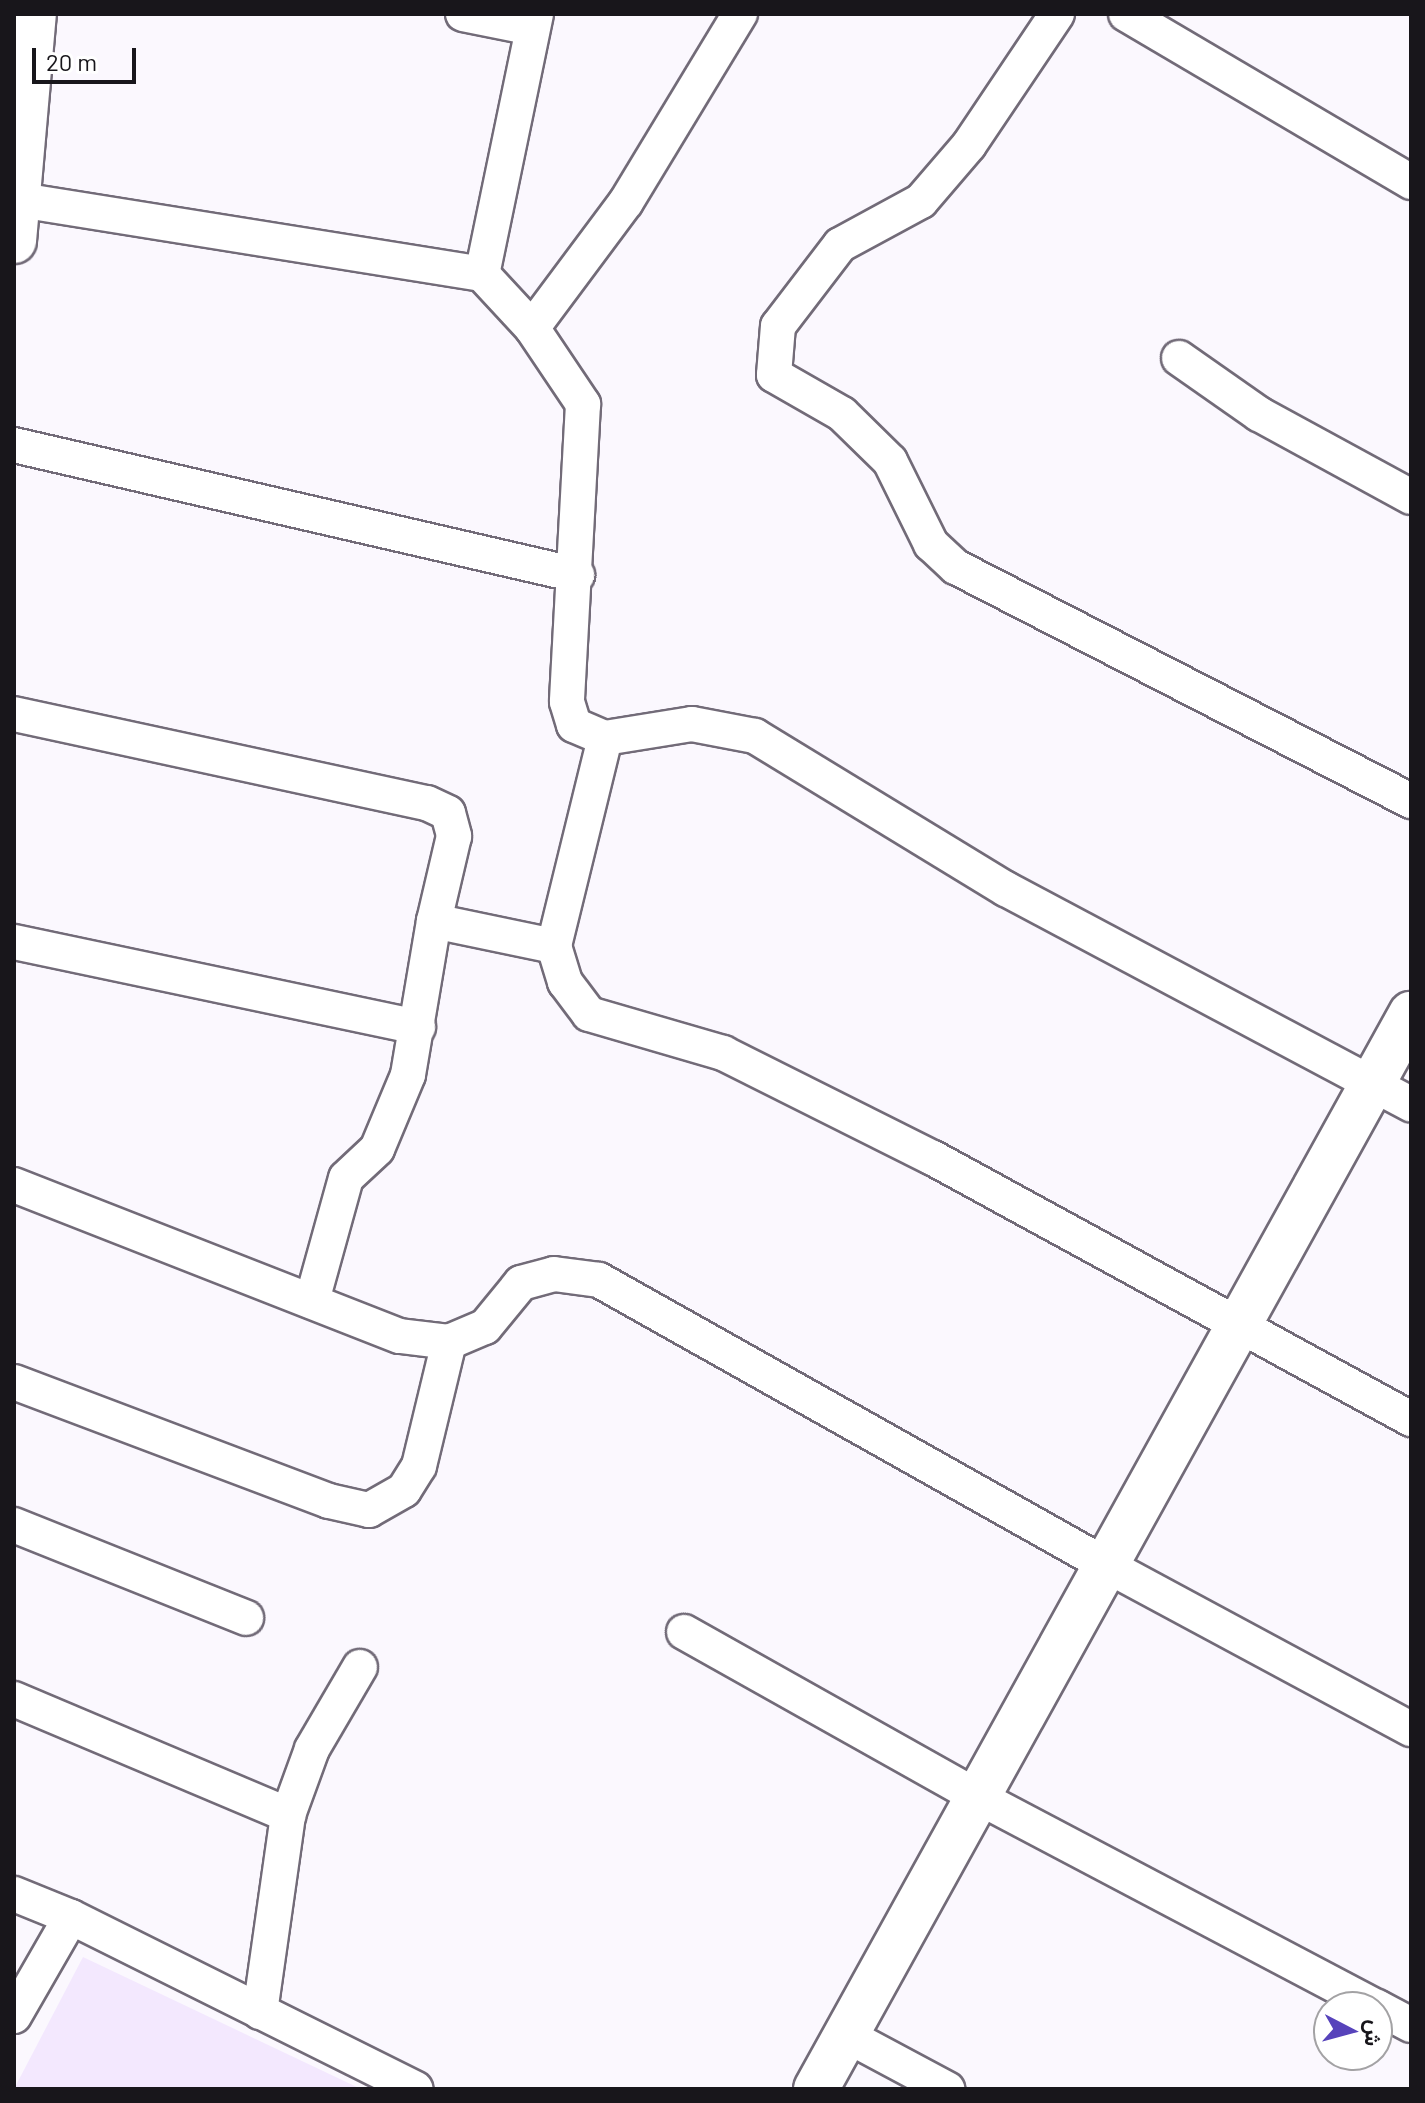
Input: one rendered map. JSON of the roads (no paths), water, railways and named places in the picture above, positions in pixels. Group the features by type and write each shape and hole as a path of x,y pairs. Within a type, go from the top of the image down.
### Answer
{"street":[{"path":"34,14 16,213 482,274 532,328 583,404 577,575 567,702 574,725 605,738 692,724 755,736 1006,889 1374,1080 1411,1104"},
{"path":"463,14 534,21 482,274"},
{"path":"532,328 626,202 740,14"},
{"path":"1057,14 969,145 921,201 840,245 778,326 774,375 842,414 890,461 931,544 956,567 1411,801"},
{"path":"1126,14 1411,182"},
{"path":"1179,358 1259,414 1411,497"},
{"path":"14,445 577,575"},
{"path":"14,714 427,803 448,813 454,836 434,921 408,1075 377,1149 346,1178 312,1301"},
{"path":"605,738 554,946 565,982 589,1014 723,1053 933,1158 1411,1419"},
{"path":"434,921 554,946"},
{"path":"14,942 418,1027"},
{"path":"816,2089 1411,1014"},
{"path":"14,1185 400,1336 449,1342 485,1327 521,1283 554,1274 599,1280 1106,1565 1411,1729"},
{"path":"14,1382 316,1497 369,1510 404,1490 419,1466 449,1342"},
{"path":"14,1525 246,1618"},
{"path":"684,1632 978,1797 1347,1991"},
{"path":"260,2012 288,1815 312,1749 360,1667"},
{"path":"14,1699 288,1815"},
{"path":"14,1894 71,1917 416,2089"},
{"path":"14,2016 71,1917"},
{"path":"1393,2015 1411,2025"},
{"path":"846,2035 947,2089"}]}
